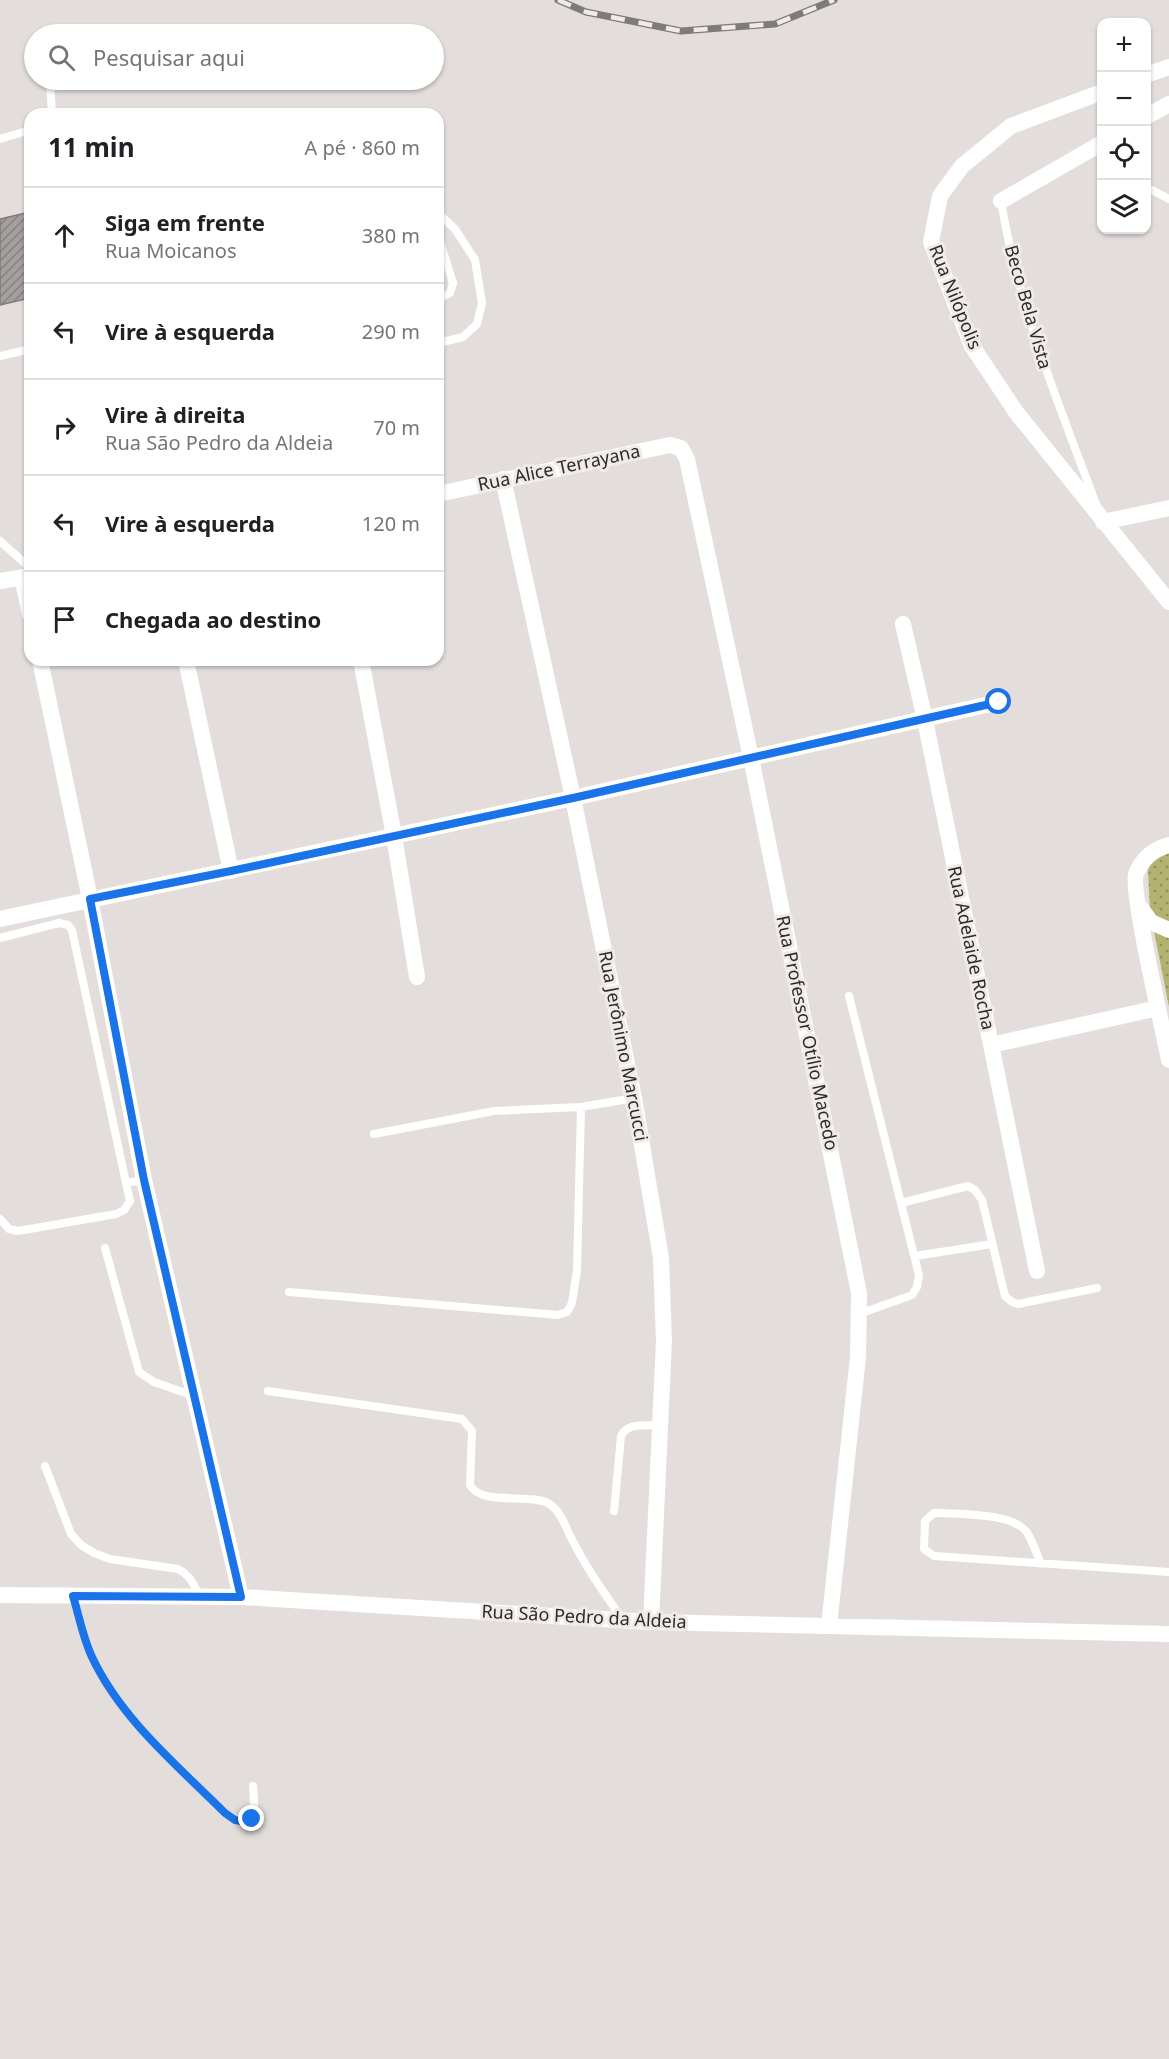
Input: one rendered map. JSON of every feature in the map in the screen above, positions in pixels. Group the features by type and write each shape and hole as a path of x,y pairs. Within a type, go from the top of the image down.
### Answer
{"street":[{"path":"1151,73 1169,67"},
{"name":"Rua Nilópolis","path":"1097,94 1011,126 962,166 940,196 931,242 972,346 1016,412 1169,602"},
{"path":"1151,114 1169,104"},
{"name":"Beco Bela Vista","path":"1000,201 1097,147"},
{"name":"Rua Alice Terrayana","path":"444,493 670,446 681,448"},
{"name":"Rua Professor Otílio Macedo","path":"681,448 687,459 751,758 860,1293 858,1357 829,1626"},
{"name":"Rua Jerônimo Marcucci","path":"503,479 573,798 634,1098 661,1258 664,1341 651,1622"},
{"path":"1103,522 1169,508"},
{"path":"0,581 24,575"},
{"name":"Rua Adelaide Rocha","path":"903,624 925,720 1037,1271"},
{"path":"41,666 90,899 144,1180 241,1597"},
{"path":"187,666 231,871"},
{"path":"362,666 417,976"},
{"path":"0,919 573,798 999,702"},
{"path":"1169,845 1147,855 1134,876 1169,1060"},
{"path":"1138,904 1151,922 1169,930"},
{"path":"991,1045 1158,1008"},
{"name":"Rua São Pedro da Aldeia","path":"0,1595 241,1597 651,1622 1169,1634"}],"lane":[{"path":"51,90 52,108"},
{"path":"0,139 24,132"},
{"path":"1151,190 1169,199"},
{"name":"Beco Bela Vista","path":"1000,201 1005,231 1030,326 1103,522"},
{"path":"444,219 455,229 475,260 482,303 477,324 463,337 444,342"},
{"path":"444,254 453,283 450,293 444,296"},
{"path":"0,356 24,350"},
{"path":"0,541 24,570"},
{"path":"0,938 59,923 68,925 72,930 130,1201 124,1210 116,1214 18,1231 9,1229 0,1219"},
{"path":"849,996 919,1275 917,1287 912,1295 859,1314"},
{"path":"374,1134 494,1111 581,1107 634,1098"},
{"path":"289,1292 558,1315 567,1311 572,1304 577,1270 581,1107"},
{"path":"126,1183 144,1180"},
{"path":"901,1203 968,1186 975,1190 982,1200 1005,1296 1012,1302 1018,1304 1097,1288"},
{"path":"915,1256 992,1244"},
{"path":"105,1248 139,1372 154,1382 194,1396"},
{"path":"268,1391 462,1419 472,1431 470,1485 473,1491 482,1496 538,1500 550,1504 562,1520 586,1568 623,1620"},
{"path":"614,1511 623,1431 631,1426 660,1425"},
{"path":"45,1466 71,1534 81,1545 110,1559 185,1572 201,1597"},
{"path":"1041,1564 1027,1532 1009,1520 933,1513 924,1521 924,1549 934,1556 1041,1564 1169,1572"},
{"path":"73,1596 91,1655 114,1696 137,1725 225,1813 235,1820 246,1822 252,1819 255,1812 254,1786"}],"shaded area":[{"path":"1169,850 1169,1007 1150,911 1148,870 1156,851"}],"building":[{"path":"24,213 24,299 0,305 0,219"}],"railway":[{"path":"558,0 586,12 681,31 775,24 834,0"}],"route":[{"path":"252,1819 246,1822 235,1820 225,1813 137,1725 114,1696 91,1655 73,1596 241,1597 144,1180 90,899 573,798 999,702"}]}
